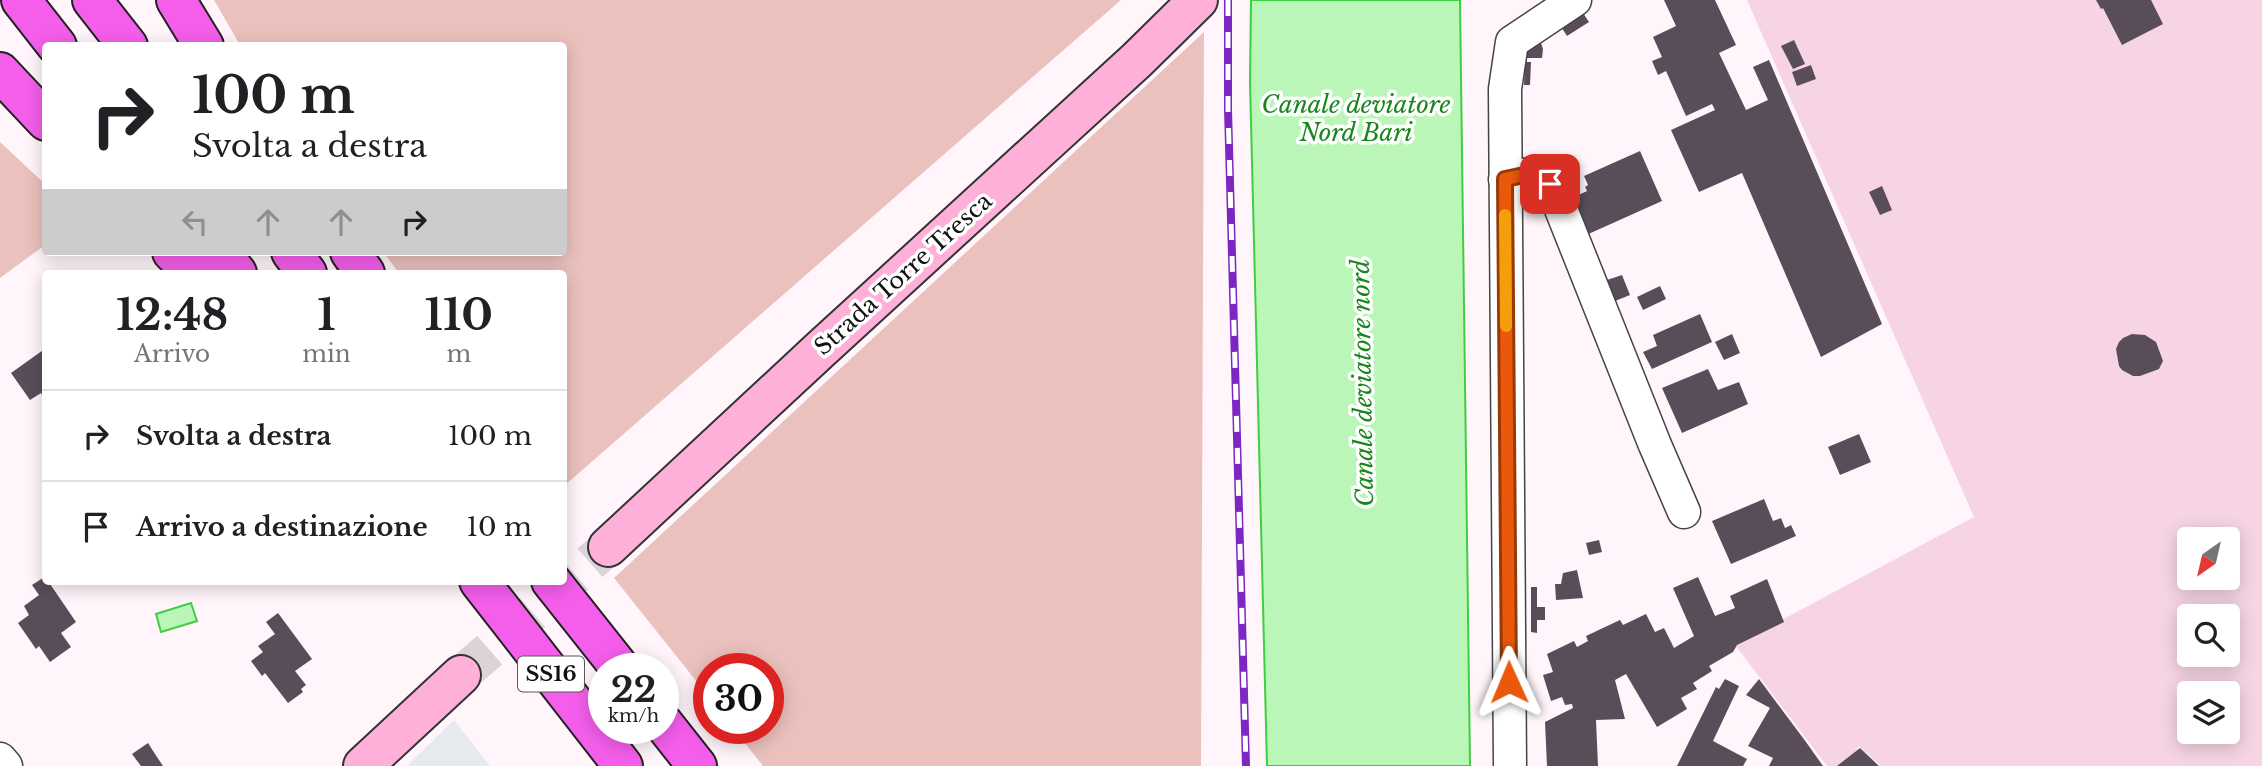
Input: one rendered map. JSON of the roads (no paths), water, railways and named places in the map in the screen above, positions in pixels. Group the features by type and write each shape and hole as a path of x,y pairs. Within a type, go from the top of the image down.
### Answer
{"highway":[{"path":"21,0 54,42"},
{"path":"92,0 125,42"},
{"path":"176,0 202,42"},
{"path":"0,72 42,117"},
{"path":"0,103 42,133"},
{"path":"176,256 190,270"},
{"path":"223,256 235,270"},
{"path":"294,256 305,270"},
{"name":"SS16","path":"482,585 623,766"},
{"name":"SS16","path":"554,585 608,653"},
{"path":"679,743 697,766"}],"street":[{"name":"Strada Torre Tresca","path":"608,547 1137,60 1198,0"},
{"path":"1510,766 1505,89 1512,42 1576,0"},
{"path":"1505,179 1534,173 1550,184 1684,512"},
{"path":"363,766 461,674"},
{"path":"0,758 5,766"}],"water":[{"name":"Canale deviatore Nord Bari","path":"1251,0 1460,0 1470,766 1267,766 1250,82"},
{"path":"191,603 197,621 161,632 156,614"}],"tunnel":[{"path":"567,583 608,547"},
{"path":"461,675 564,585"}],"railway":[{"path":"1228,0 1228,109 1246,766"}],"water label":[{"name":"Canale deviatore nord","path":"1363,383"}]}
